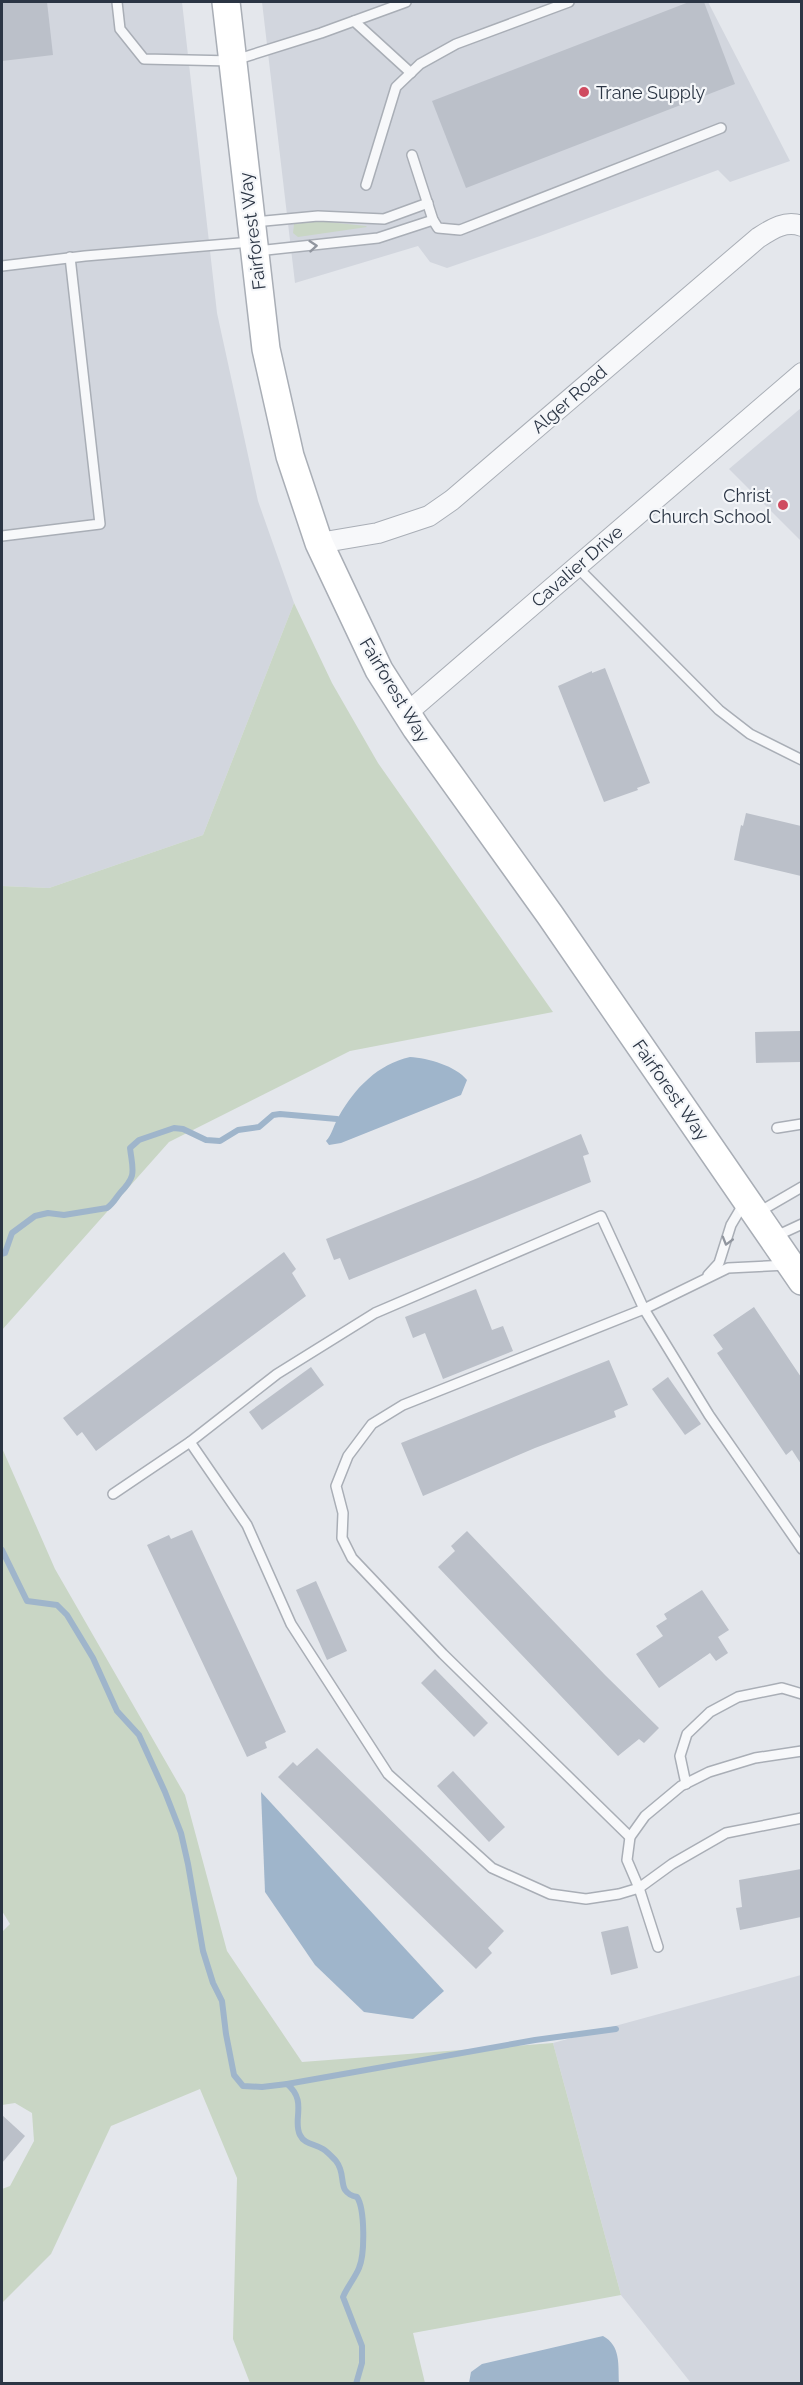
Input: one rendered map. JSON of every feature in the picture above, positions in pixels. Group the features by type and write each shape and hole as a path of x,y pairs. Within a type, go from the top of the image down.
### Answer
{"main road":[{"name":"Fairforest Way","path":"226,2 266,349 290,456 319,543 379,670 796,1273"}],"street":[{"name":"Alger Road","path":"319,543 378,533 429,516 452,500 758,238 777,227 792,223 801,226"},
{"name":"Cavalier Drive","path":"407,712 801,373"}],"lane":[{"path":"117,2 120,29 144,59 232,61 406,2"},
{"path":"366,185 396,87 420,64 456,44 568,2"},
{"path":"354,21 411,73"},
{"path":"412,155 433,220 438,228 460,230 721,129"},
{"path":"253,239 318,216 384,219 428,203"},
{"path":"2,266 253,239 378,238 433,220"},
{"path":"2,536 100,525 70,257"},
{"path":"576,566 719,710 750,734 801,760"},
{"path":"777,1128 801,1124"},
{"path":"705,1279 719,1263 731,1225 751,1206 801,1186"},
{"path":"113,1494 190,1442 277,1374 375,1313 601,1216 644,1309 709,1415 801,1549"},
{"path":"772,1239 801,1224"},
{"path":"630,1838 443,1654 352,1558 342,1538 343,1513 336,1486 348,1456 372,1424 403,1405 644,1309 729,1268 796,1273"},
{"path":"190,1442 247,1525 291,1624 388,1774 492,1868 550,1894 586,1899 619,1894 639,1888 672,1864 726,1833 801,1818"},
{"path":"686,1784 680,1756 687,1734 710,1712 738,1697 782,1688 801,1694"},
{"path":"658,1947 639,1888 627,1860 630,1838 645,1816 686,1784 709,1772 755,1758 801,1751"}],"shaded area":[{"path":"2,2 182,2 217,313 258,501 294,603 203,835 49,888 2,886"},
{"path":"262,2 708,2 790,161 730,182 718,170 447,268 430,262 418,246 295,283"},
{"name":"Christ Church School","path":"801,408 801,541 729,469"},
{"path":"801,1975 801,2383 691,2383 621,2295 553,2043"}],"green space":[{"path":"319,221 367,227 298,237 293,233 294,224"},
{"path":"294,603 332,683 378,763 553,1012 350,1051 169,1142 2,1330 2,886 49,888 203,835"},
{"path":"2,1448 55,1569 185,1795 227,1951 302,2062 553,2043 621,2295 413,2333 425,2383 250,2383 233,2339 237,2178 200,2089 111,2126 51,2254 2,2303 2,2189 10,2186 34,2141 32,2113 15,2103 2,2105 2,1932 10,1924 2,1911"}],"water":[{"path":"410,1057 441,1064 462,1075 467,1080 461,1095 341,1143 329,1145 326,1141 337,1119 360,1087 388,1065"},
{"path":"261,1792 444,1991 413,2019 364,2012 315,1965 265,1892"},
{"path":"603,2336 616,2350 619,2383 469,2383 471,2372 482,2364"}],"building":[{"path":"2,2 47,2 53,55 2,61"},
{"name":"Trane Supply","path":"689,2 704,2 735,84 466,188 432,101"},
{"path":"605,668 650,783 637,788 638,790 604,802 558,686 592,671 592,673"},
{"path":"746,813 801,826 801,876 734,860 741,825 743,826"},
{"path":"801,1031 801,1062 756,1063 755,1032"},
{"path":"581,1134 589,1154 583,1156 591,1182 349,1280 340,1258 334,1260 326,1239"},
{"path":"284,1252 296,1269 292,1273 306,1296 96,1451 82,1432 77,1436 63,1418"},
{"path":"476,1289 492,1330 503,1326 513,1351 443,1379 425,1333 413,1338 405,1317"},
{"path":"754,1307 801,1377 801,1464 792,1450 786,1455 717,1353 723,1349 713,1335"},
{"path":"609,1360 628,1405 614,1411 616,1417 535,1448 423,1496 401,1443"},
{"path":"311,1367 324,1385 262,1430 249,1412"},
{"path":"668,1377 701,1424 685,1435 652,1389"},
{"path":"192,1530 286,1732 265,1742 267,1748 247,1757 147,1545 169,1535 171,1539"},
{"path":"467,1531 659,1728 644,1743 639,1739 618,1756 438,1567 455,1551 451,1546"},
{"path":"316,1581 347,1651 327,1660 296,1590"},
{"path":"702,1590 729,1630 718,1637 728,1653 716,1661 710,1653 659,1688 636,1654 663,1636 656,1626 667,1619 664,1614"},
{"path":"435,1669 488,1723 474,1737 421,1683"},
{"path":"317,1748 504,1931 488,1948 492,1953 476,1969 278,1777 293,1762 297,1766"},
{"path":"453,1771 505,1827 489,1842 437,1786"},
{"path":"801,1869 801,1917 740,1930 736,1908 742,1907 739,1880"},
{"path":"628,1926 638,1968 611,1975 601,1932"},
{"path":"2,2115 25,2136 2,2163"}],"waterway":[{"path":"2,1254 5,1253 12,1233 35,1216 48,1213 64,1215 107,1208 129,1182 133,1168 130,1148 139,1140 174,1128 183,1129 206,1140 220,1141 238,1130 259,1127 273,1115 280,1114 337,1119"},
{"path":"2,1550 27,1601 57,1605 67,1615 93,1658 117,1711 139,1735 165,1792 181,1833 203,1951 213,1983 222,2001 234,2075 243,2086 262,2087 287,2084 293,2090 297,2097 300,2135 307,2142 325,2150 336,2161 346,2191 357,2197 360,2203 363,2232 361,2261 343,2297 362,2346 362,2363 356,2384"},
{"path":"287,2084 535,2040 616,2029"}],"place":[{"name":"Trane Supply","path":"584,92"},
{"name":"Christ Church School","path":"783,505"}]}
